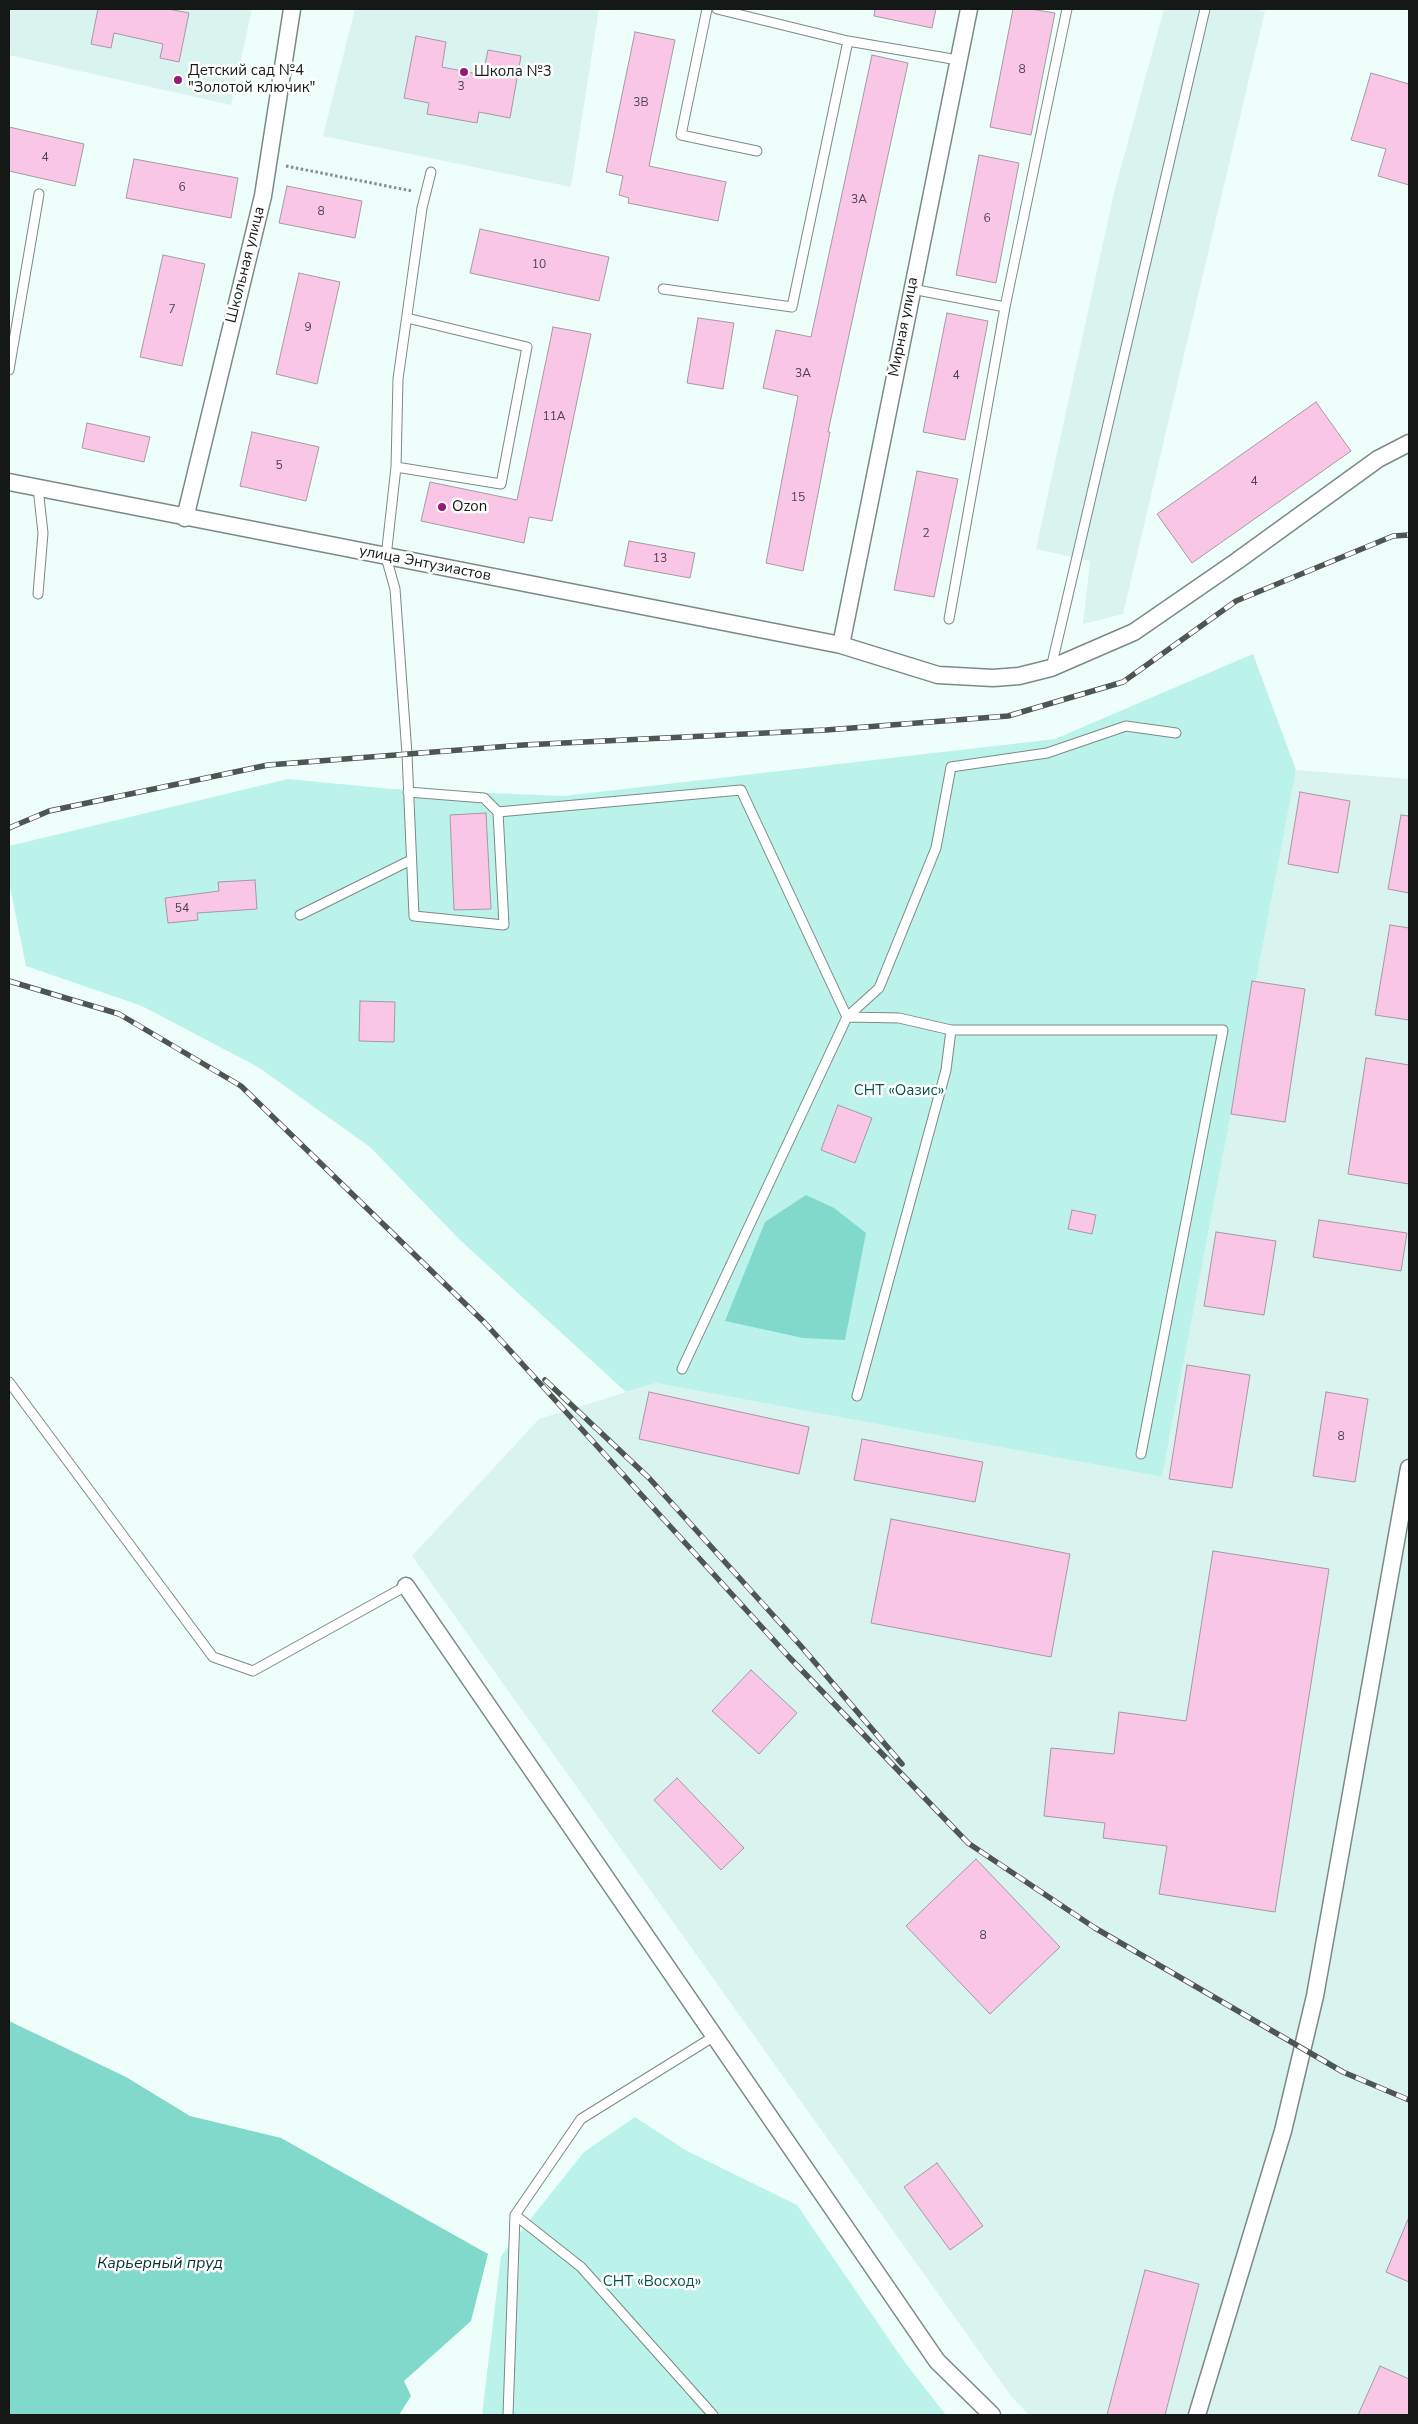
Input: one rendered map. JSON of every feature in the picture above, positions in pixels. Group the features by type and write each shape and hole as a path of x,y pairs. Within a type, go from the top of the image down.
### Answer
{"street":[{"name":"Школьная улица","path":"185,518 263,196 292,9"},
{"name":"Мирная улица","path":"840,645 969,9"},
{"name":"улица Энтузиастов","path":"9,482 840,645 938,674 993,678 1019,676 1051,668 1134,632 1378,460 1409,443"},
{"path":"1197,2415 1283,2131 1315,1996 1409,1468"},
{"path":"406,1586 713,2037 937,2361 992,2415"}],"lane":[{"path":"708,9 681,135 757,151"},
{"path":"717,9 848,41 958,60"},
{"path":"949,619 1005,307 1067,9"},
{"path":"1051,668 1205,9"},
{"path":"663,289 792,307 848,41"},
{"path":"408,792 484,798 498,812 504,925 414,916 395,589 386,557 396,467 398,379 425,194 431,172"},
{"path":"9,370 39,194"},
{"path":"912,289 1005,307"},
{"path":"396,467 501,484 526,347 407,318"},
{"path":"38,488 43,533 38,594"},
{"path":"682,1369 847,1017 880,988 936,848 951,767 1047,753 1126,726 1176,733"},
{"path":"498,812 741,790 847,1017"},
{"path":"300,915 411,860"},
{"path":"847,1017 899,1018 951,1030 1223,1030 1141,1454"},
{"path":"857,1396 946,1070 951,1030"},
{"path":"9,1382 213,1657 253,1671 406,1586"},
{"path":"508,2415 515,2215 581,2119 713,2037"},
{"path":"515,2215 581,2267 713,2415"}],"path":[{"path":"268,162 425,194"}],"shaded area":[{"name":"Детский сад №4 \"Золотой ключик\"","path":"10,9 252,9 231,105 9,55"},
{"name":"Школа №3","path":"355,9 599,9 571,187 323,136"},
{"path":"1164,9 1251,9 1265,11 1123,614 1083,624 1090,561 1036,549 1114,193"},
{"path":"1296,770 1409,779 1409,2415 1029,2415 1011,2396 412,1556 539,1419 656,1383 1162,1477"}],"green space":[{"name":"СНТ «Оазис»","path":"1253,654 1296,770 1162,1477 656,1383 626,1392 460,1240 370,1147 258,1067 142,1006 26,966 9,882 9,846 288,779 392,789 564,796 1055,739"},
{"name":"СНТ «Восход»","path":"635,2117 687,2151 797,2205 906,2364 946,2415 482,2415 501,2256 584,2152"}],"water":[{"path":"806,1195 834,1208 866,1233 845,1340 803,1338 725,1321 765,1222"},
{"name":"Карьерный пруд","path":"9,2021 126,2077 190,2116 281,2138 488,2254 471,2321 404,2381 411,2396 399,2415 9,2415"}],"building":[{"path":"98,9 168,9 189,13 179,62 160,58 163,44 114,33 111,48 91,44"},
{"path":"875,9 936,9 932,28 874,16"},
{"path":"1013,9 1030,9 1055,13 1031,135 990,127"},
{"path":"635,32 675,40 649,166 726,182 718,221 628,203 629,198 619,195 623,176 606,172"},
{"path":"416,36 446,42 442,67 483,75 488,50 521,56 510,118 479,112 477,123 427,114 429,103 404,98"},
{"path":"872,55 908,63 828,432 830,432 803,571 766,563 798,396 763,388 776,330 811,337"},
{"path":"1371,73 1409,84 1409,185 1378,176 1386,149 1351,140"},
{"path":"9,127 84,144 75,186 9,171"},
{"path":"979,155 1019,163 996,283 956,275"},
{"path":"134,159 238,178 231,218 126,198"},
{"path":"287,186 362,201 355,238 279,223"},
{"path":"480,229 609,257 599,301 470,273"},
{"path":"163,255 205,264 182,366 140,357"},
{"path":"299,273 340,282 317,384 276,374"},
{"path":"947,313 988,321 965,440 923,432"},
{"path":"698,318 734,323 723,389 687,383"},
{"path":"553,327 591,334 552,521 529,517 524,543 421,521 430,482 517,500"},
{"path":"1316,402 1351,451 1192,563 1157,514"},
{"path":"87,423 150,437 144,462 82,448"},
{"path":"252,432 319,447 306,501 240,486"},
{"path":"917,471 958,479 934,597 894,590"},
{"path":"629,541 695,553 690,578 624,566"},
{"path":"1300,792 1350,801 1338,873 1288,864"},
{"path":"486,813 491,909 454,910 450,815"},
{"path":"1401,815 1409,816 1409,893 1388,889"},
{"path":"255,880 257,909 197,913 198,920 168,923 165,898 219,891 218,882"},
{"path":"1390,925 1409,928 1409,1020 1375,1015"},
{"path":"1252,981 1305,989 1285,1122 1231,1114"},
{"path":"360,1001 395,1002 394,1042 359,1041"},
{"path":"1366,1058 1409,1065 1409,1184 1348,1174"},
{"path":"838,1105 872,1118 855,1163 821,1150"},
{"path":"1072,1210 1096,1215 1092,1234 1068,1229"},
{"path":"1319,1220 1407,1233 1401,1271 1313,1257"},
{"path":"1216,1232 1276,1241 1264,1315 1204,1306"},
{"path":"1187,1365 1250,1375 1232,1488 1169,1479"},
{"path":"649,1392 809,1427 799,1474 639,1439"},
{"path":"1326,1392 1368,1399 1355,1482 1313,1476"},
{"path":"862,1439 983,1462 975,1502 854,1480"},
{"path":"891,1519 1070,1554 1051,1657 871,1623"},
{"path":"1213,1551 1329,1569 1275,1912 1159,1894 1167,1846 1103,1838 1105,1823 1044,1816 1051,1748 1114,1754 1119,1712 1186,1721"},
{"path":"751,1670 797,1713 759,1754 712,1711"},
{"path":"677,1778 744,1848 721,1870 654,1800"},
{"path":"976,1859 1060,1947 990,2014 906,1926"},
{"path":"937,2163 983,2226 950,2250 904,2187"},
{"path":"1409,2217 1409,2282 1386,2272"},
{"path":"1145,2270 1199,2284 1165,2415 1107,2415"},
{"path":"1380,2366 1409,2379 1409,2415 1358,2415"}],"railway":[{"path":"9,828 49,811 268,765 523,745 826,730 1008,716 1123,682 1236,601 1393,536 1409,535"},
{"path":"9,981 119,1014 241,1086 485,1323 789,1657 968,1843 1095,1928 1343,2072 1409,2100"},
{"path":"545,1380 649,1478 800,1645 902,1764"}],"place":[{"name":"Школа №3","path":"464,72"},
{"name":"Детский сад №4 \"Золотой ключик\"","path":"178,80"},
{"name":"Ozon","path":"442,507"}]}
